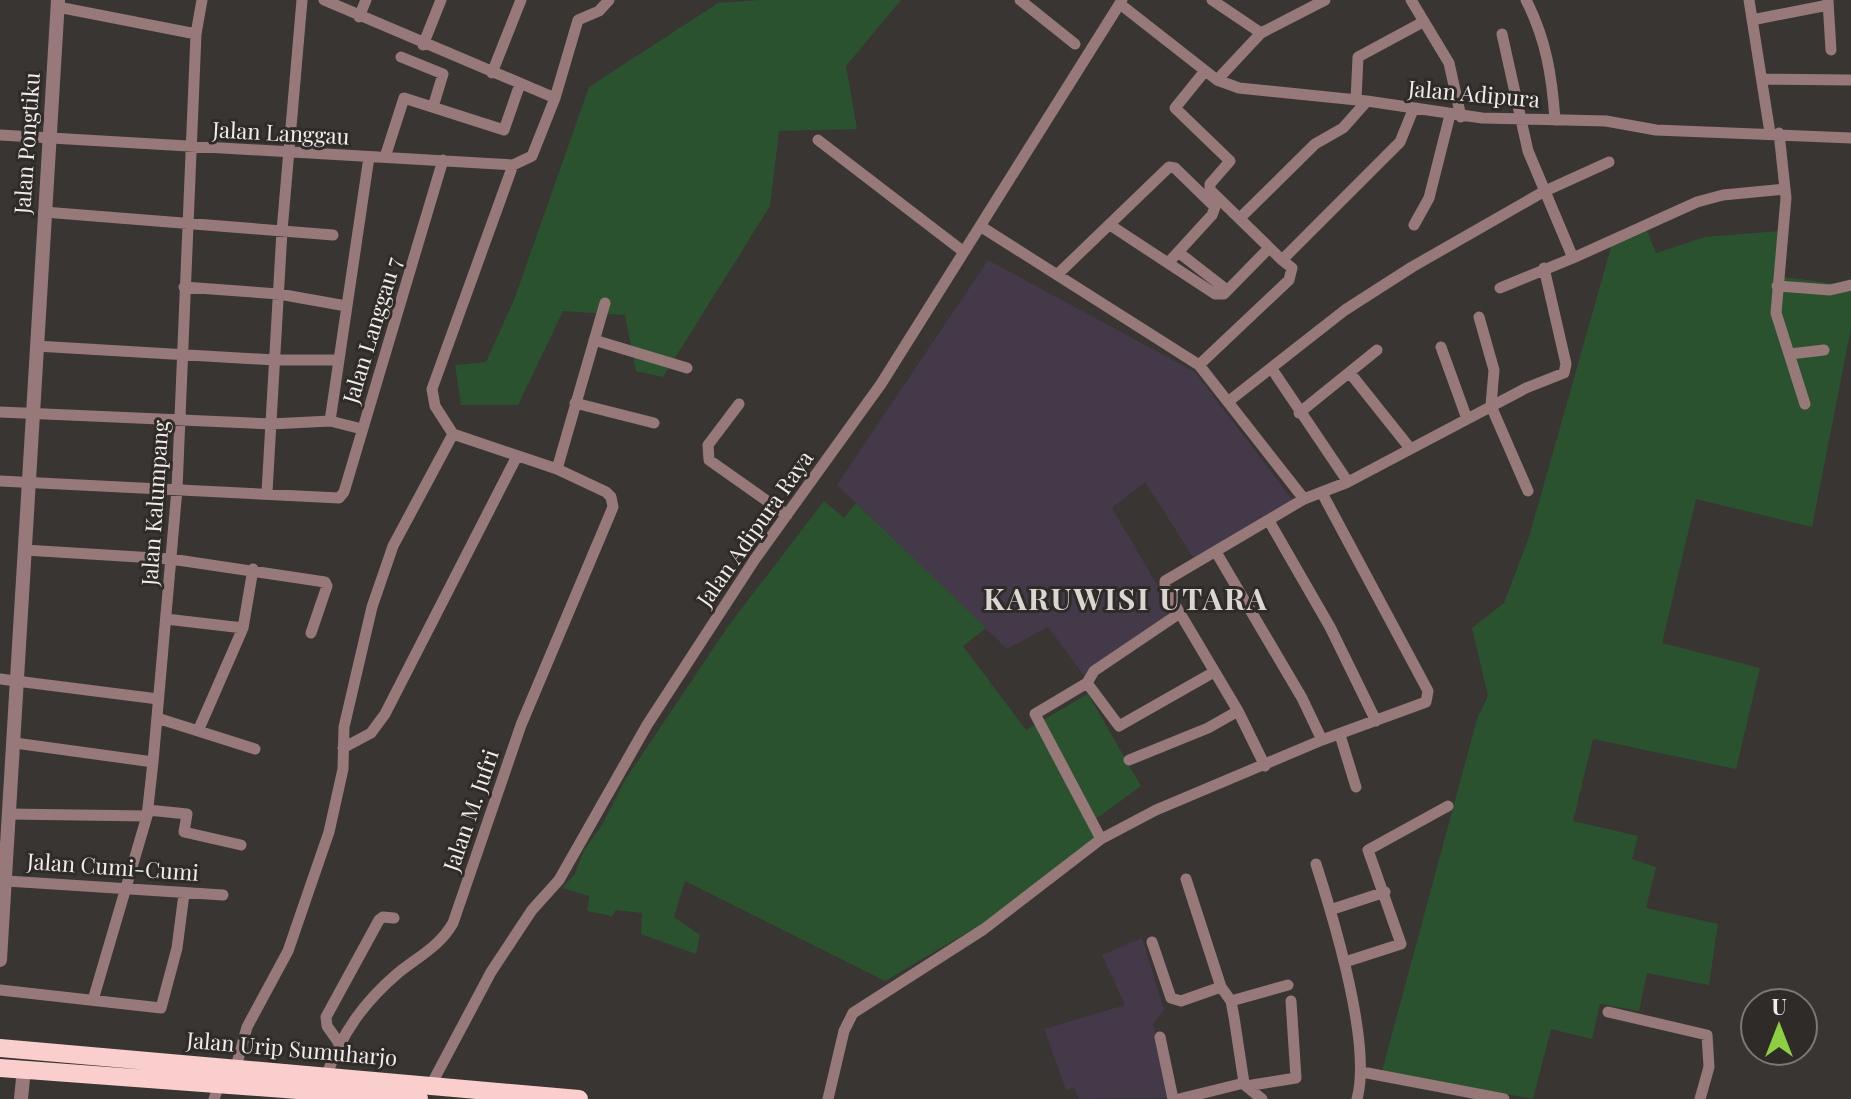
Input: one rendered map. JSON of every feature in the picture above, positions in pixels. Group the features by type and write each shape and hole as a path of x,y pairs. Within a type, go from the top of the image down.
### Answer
{"highway":[{"name":"Jalan Urip Sumuharjo","path":"0,1048 327,1074 425,1092 579,1099"},
{"name":"Jalan Urip Sumuharjo","path":"0,1068 24,1068 217,1090 393,1098 425,1092"}],"street":[{"name":"Jalan Kalumpang","path":"93,1000 128,888 147,813 153,762 177,489 196,34 202,0"},
{"path":"0,481 267,492 287,155 302,0"},
{"path":"324,0 423,45 555,98"},
{"path":"359,17 366,0"},
{"path":"423,45 441,0"},
{"path":"492,73 521,0"},
{"path":"605,303 557,469 516,458 453,434 435,406 432,389 513,165 532,156 555,98 578,20 596,13 609,0"},
{"path":"1020,0 1075,44"},
{"path":"1212,0 1261,33"},
{"path":"1217,80 1261,33 1325,0"},
{"path":"1411,0 1449,63 1455,116 1433,186 1414,225"},
{"path":"1526,0 1548,55 1555,120"},
{"path":"1749,0 1785,189 1777,323 1805,404"},
{"name":"Jalan Adipura","path":"1121,2 1217,80 1239,88 1362,100 1455,116 1606,121 1656,130 1851,138"},
{"name":"Jalan Adipura Raya","path":"425,1092 491,972 532,910 559,880 647,725 787,515 881,384 1121,2"},
{"path":"1752,20 1828,3 1831,50"},
{"path":"58,4 196,34"},
{"name":"Jalan Pongtiku","path":"0,960 19,681 30,413 58,4"},
{"path":"1240,218 1315,144 1343,128 1362,100 1358,57 1423,22"},
{"path":"1502,34 1519,118 1543,192 1573,258"},
{"path":"401,57 443,74 433,107"},
{"path":"1199,365 1292,276 1292,268 1209,188 1229,166 1229,159 1175,108 1205,71"},
{"path":"1764,79 1851,80"},
{"path":"385,157 404,98 504,130 520,84"},
{"path":"1282,260 1400,142 1413,110"},
{"name":"Jalan Langgau","path":"0,135 287,155 513,165"},
{"path":"818,140 964,252"},
{"path":"330,421 369,157"},
{"name":"Jalan Langgau 7","path":"267,492 336,500 344,492 443,160"},
{"path":"1229,401 1345,310 1543,192 1609,162"},
{"path":"1059,273 1166,169 1175,168 1215,207 1212,215 1169,262"},
{"path":"1500,288 1697,202 1723,195 1785,189"},
{"path":"44,212 333,235"},
{"path":"1110,225 1215,294 1227,290 1269,248"},
{"path":"980,226 1059,273 1199,365 1304,499"},
{"path":"1178,252 1227,290"},
{"path":"1265,766 1238,711 1180,613 1165,581 1304,499 1348,482 1409,447 1566,371 1544,268"},
{"path":"1777,286 1830,290 1851,285"},
{"path":"184,287 279,294 346,306"},
{"path":"1479,317 1494,370 1491,406 1528,491"},
{"path":"594,340 687,368"},
{"path":"36,346 275,360 339,360"},
{"path":"1441,347 1467,419"},
{"path":"1299,413 1377,350"},
{"path":"1790,354 1824,350"},
{"path":"1272,369 1348,482"},
{"path":"1350,373 1409,447"},
{"path":"575,403 654,423"},
{"path":"739,404 708,445 709,460 787,515"},
{"path":"0,412 271,424 330,421 362,429"},
{"path":"236,1067 247,1027 288,951 321,859 340,784 354,679 377,591 393,546 453,434"},
{"path":"343,748 371,733 385,714 516,458"},
{"name":"Jalan M. Jufri","path":"327,1074 339,1043 362,1009 395,976 440,943 453,923 521,725 613,507 611,497 557,469"},
{"path":"828,1099 848,1020 872,1000 984,929 1101,839 1156,810 1322,740 1426,702 1428,691 1322,493"},
{"path":"1269,521 1330,627 1376,721"},
{"path":"25,550 171,559 325,582 327,586 311,633"},
{"path":"1216,552 1302,698 1322,740"},
{"path":"198,731 243,628 253,569"},
{"path":"1101,839 1035,714 1087,683 1094,671 1180,613"},
{"path":"166,619 243,628"},
{"path":"1087,683 1119,726 1214,672"},
{"path":"0,679 158,699"},
{"path":"1129,760 1208,728 1238,711"},
{"path":"157,718 255,749"},
{"path":"1340,735 1356,787"},
{"path":"15,743 153,762"},
{"path":"1345,962 1401,946 1385,892 1368,850 1448,806"},
{"path":"9,814 187,814 184,832 241,845"},
{"path":"1316,864 1345,962 1362,1072 1357,1099"},
{"path":"1186,879 1221,987 1231,1001 1245,1084 1262,1099"},
{"name":"Jalan Cumi-Cumi","path":"3,881 223,895"},
{"path":"1330,910 1385,892"},
{"path":"0,990 161,1008 177,948 184,894"},
{"path":"339,1043 327,1026 326,1017 379,920 383,917 394,918"},
{"path":"1152,942 1171,998 1181,1001 1221,987"},
{"path":"1231,1001 1288,985"},
{"path":"1179,1099 1245,1084 1293,1080 1298,1075 1291,1001"},
{"path":"1608,1012 1707,1035 1709,1067 1700,1099"},
{"path":"1160,1037 1173,1099"},
{"path":"21,1099 24,1068"},
{"path":"1362,1072 1504,1099"}],"shaded area":[{"path":"988,260 1195,372 1294,502 1195,560 1145,482 1112,508 1176,617 1085,677 1048,627 1007,649 837,485"},
{"path":"1142,938 1164,1010 1153,1024 1168,1098 1079,1099 1074,1088 1066,1090 1044,1029 1125,1005 1102,955"}],"green space":[{"path":"901,0 846,66 857,129 779,131 770,206 663,377 636,371 625,315 563,311 518,405 461,405 455,365 486,362 514,300 589,87 718,3"},
{"path":"1645,226 1656,253 1705,237 1779,231 1777,276 1851,286 1851,328 1812,527 1696,499 1662,643 1760,668 1736,769 1593,739 1573,821 1638,836 1632,859 1656,867 1646,908 1718,924 1709,985 1647,973 1639,1011 1600,1004 1592,1039 1551,1029 1533,1099 1382,1071 1477,719 1488,696 1472,628 1504,603 1529,537 1612,244"},
{"path":"824,501 844,518 856,503 986,628 963,646 1026,730 1088,694 1141,786 1093,821 1099,836 985,922 885,981 685,881 674,917 700,935 696,954 641,934 642,913 616,910 612,916 587,911 589,896 562,888 575,874 584,850 602,825 625,780 729,625"}],"district":[{"name":"KARUWISI UTARA","path":"1126,598"}]}
